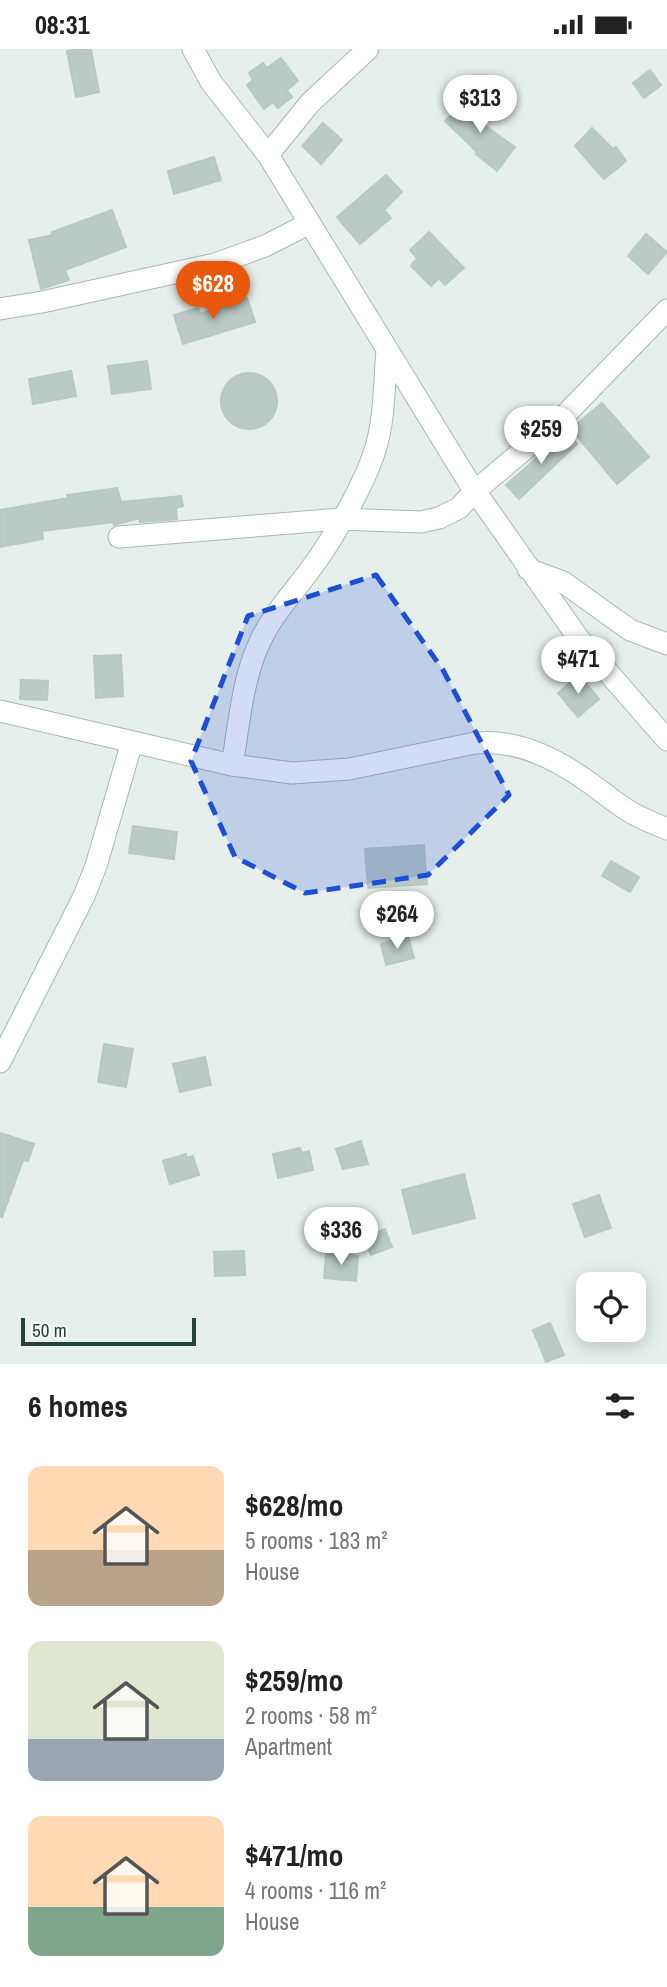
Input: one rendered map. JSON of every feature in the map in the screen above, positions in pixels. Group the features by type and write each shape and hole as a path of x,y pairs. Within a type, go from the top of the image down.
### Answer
{"street":[{"path":"193,49 211,82 268,155 475,491 528,569 579,639 667,740"},
{"path":"268,155 310,103 368,49"},
{"path":"0,309 215,264 265,246 310,223"},
{"path":"119,537 341,519 421,522 439,518 459,508 475,491 564,417 667,310"},
{"path":"232,765 249,671 257,648 275,615 316,561 365,476 375,450 381,425 387,350"},
{"path":"528,569 563,582 630,630 667,643"},
{"path":"0,711 232,765 292,773 319,773 475,743 493,741 511,744 561,765 631,813 667,829"},
{"path":"0,1062 85,896 132,742"}],"highlighted area":[{"path":"376,575 443,670 509,795 428,875 305,893 235,857 191,761 248,616"}],"building":[{"path":"91,49 99,92 76,97 67,51"},
{"path":"281,58 298,81 287,90 292,97 278,108 273,102 264,109 247,85 253,80 249,73 263,63 267,68"},
{"path":"650,70 661,85 644,98 633,83"},
{"path":"466,99 484,117 480,122 515,147 497,171 476,154 445,121"},
{"path":"323,123 342,140 321,164 302,146"},
{"path":"592,128 613,149 616,147 626,161 604,179 575,146"},
{"path":"214,157 221,180 174,194 168,171"},
{"path":"386,175 402,192 384,210 391,218 360,244 337,217"},
{"path":"112,210 126,247 65,270 69,280 41,289 29,240 53,235 52,232"},
{"path":"429,232 464,268 445,285 439,278 431,286 411,266 417,258 410,250"},
{"path":"646,234 667,252 648,274 628,256"},
{"path":"247,298 255,322 183,344 174,315 198,308 200,314"},
{"path":"147,361 151,389 112,394 108,366"},
{"path":"71,371 76,396 33,404 29,379"},
{"path":"249,373 260,375 269,381 275,390 275,412 269,421 260,427 249,429 238,427 229,421 223,412 221,401 223,390 229,381 238,375"},
{"path":"602,403 649,457 617,484 571,429"},
{"path":"566,432 577,444 519,499 506,485"},
{"path":"117,488 121,502 181,496 183,506 176,508 177,519 140,522 140,518 114,525 113,522 42,531 43,539 0,547 0,510 68,498 67,495"},
{"path":"121,655 123,696 96,698 94,656"},
{"path":"579,675 599,699 578,717 558,693"},
{"path":"21,680 48,681 47,700 20,699"},
{"path":"133,826 177,832 174,859 129,853"},
{"path":"424,845 427,884 368,888 365,849"},
{"path":"611,861 639,877 630,892 602,876"},
{"path":"408,936 414,958 386,965 381,944"},
{"path":"104,1044 133,1049 126,1087 98,1082"},
{"path":"205,1057 211,1085 180,1092 173,1064"},
{"path":"0,1133 34,1144 28,1161 23,1160 2,1217 0,1216"},
{"path":"361,1141 368,1164 343,1169 336,1149"},
{"path":"300,1148 302,1153 309,1151 313,1170 278,1178 273,1154"},
{"path":"186,1154 187,1158 193,1156 199,1175 170,1184 163,1161"},
{"path":"464,1174 475,1218 413,1234 402,1190"},
{"path":"599,1195 611,1228 585,1237 573,1204"},
{"path":"385,1229 392,1247 371,1255 364,1237"},
{"path":"244,1251 245,1275 215,1276 214,1252"},
{"path":"326,1252 358,1256 356,1281 324,1278"},
{"path":"550,1323 564,1355 546,1362 533,1330"}]}
